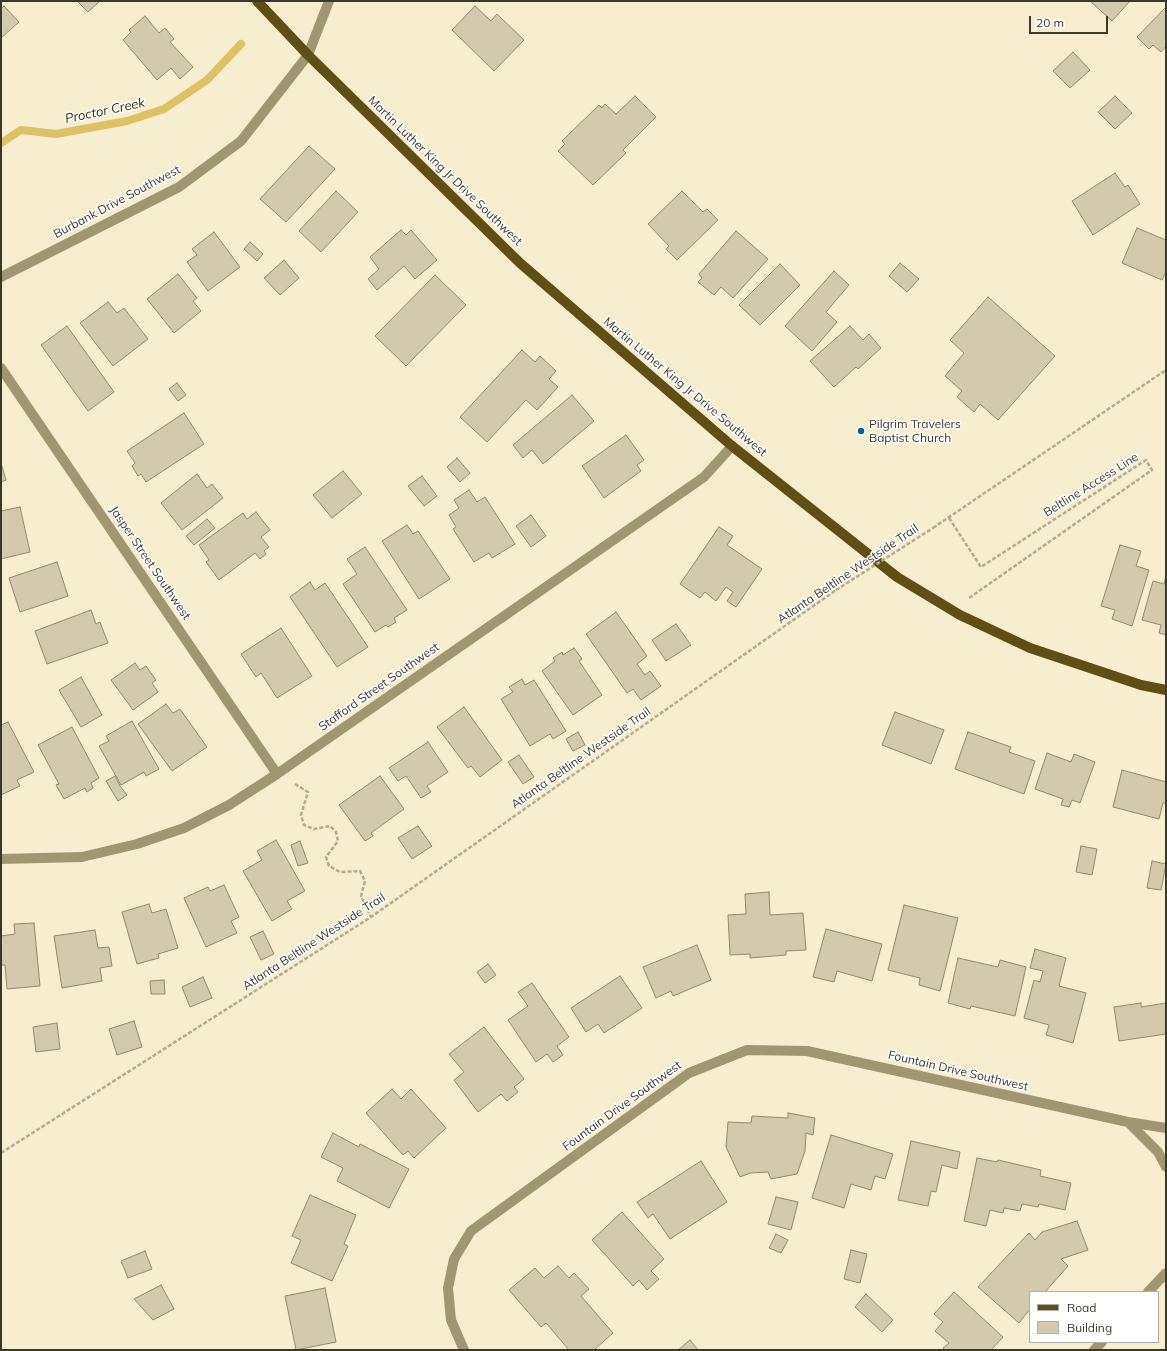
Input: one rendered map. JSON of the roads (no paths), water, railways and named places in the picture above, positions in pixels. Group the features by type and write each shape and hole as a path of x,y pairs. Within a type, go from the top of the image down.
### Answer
{"main road":[{"name":"Martin Luther King Jr Drive Southwest","path":"257,1 308,55 520,263 732,446 897,576 960,615 1030,648 1141,685 1166,690"}],"street":[{"name":"Burbank Drive Southwest","path":"1,277 179,187 241,141 308,55 330,1"},
{"name":"Jasper Street Southwest","path":"1,368 277,774"},
{"name":"Stafford Street Southwest","path":"1,859 82,856 137,844 184,828 222,808 277,774 704,477 732,446"},
{"name":"Fountain Drive Southwest","path":"464,1350 451,1320 448,1288 454,1259 471,1230 689,1073 747,1050 807,1051 1128,1122 1166,1128"},
{"path":"1128,1122 1158,1152 1166,1167"},
{"path":"1149,1291 1166,1273"}],"waterway":[{"name":"Proctor Creek","path":"1,143 21,130 56,134 127,121 164,109 207,80 241,44"}],"place":[{"name":"Pilgrim Travelers Baptist Church","path":"861,431"}]}
